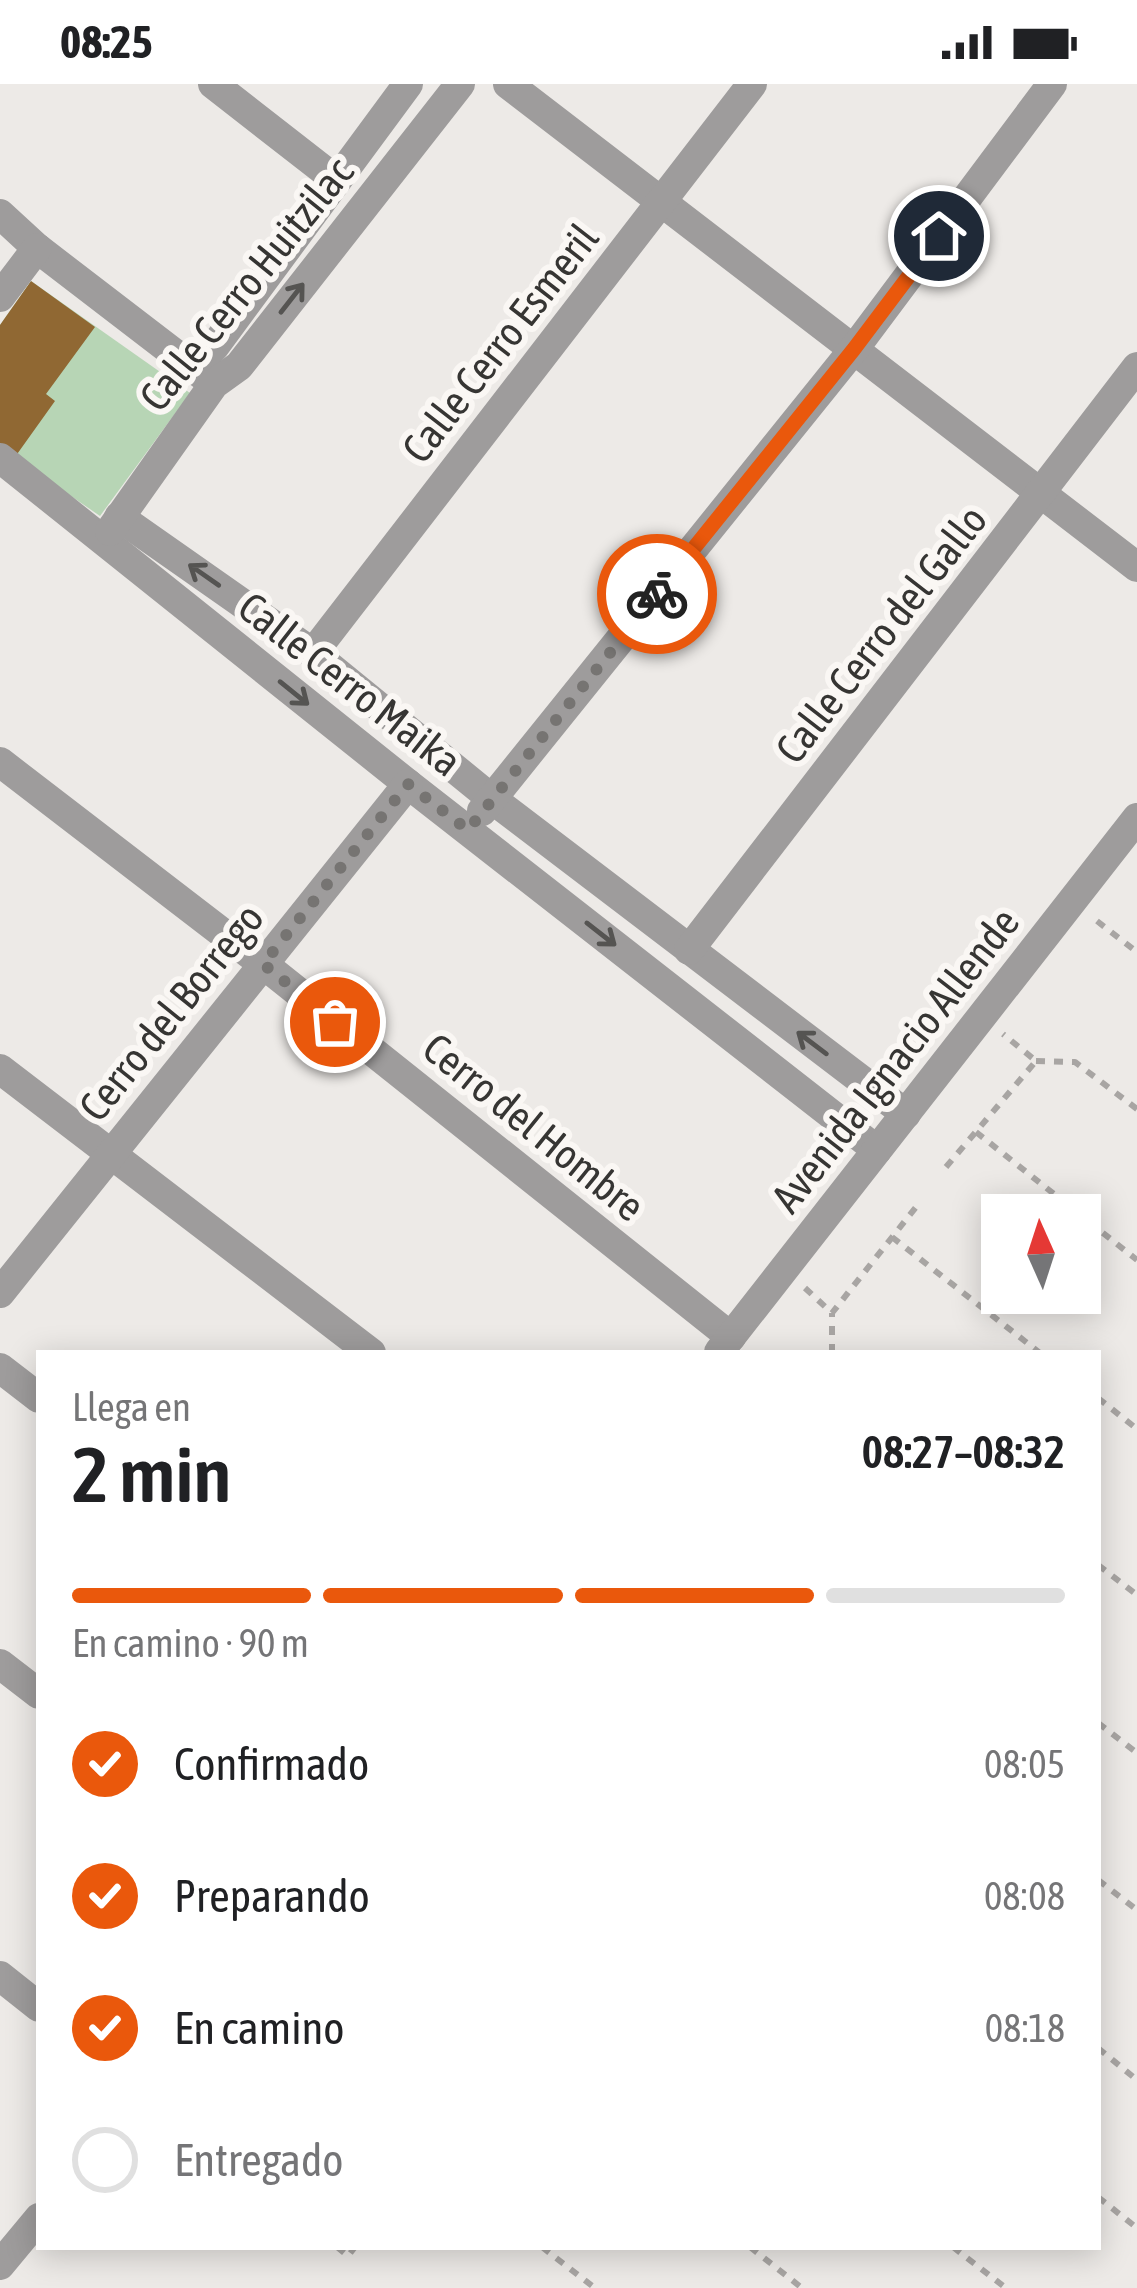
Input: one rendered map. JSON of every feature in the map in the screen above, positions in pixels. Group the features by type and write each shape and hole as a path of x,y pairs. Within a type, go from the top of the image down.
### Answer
{"street":[{"path":"213,84 335,179"},
{"name":"Calle Cerro Huitzilac","path":"111,529 204,376 214,347 408,84"},
{"name":"Calle Cerro Huitzilac","path":"204,376 239,366 460,84"},
{"path":"508,84 1137,567"},
{"name":"Calle Cerro Esmeril","path":"313,653 752,84"},
{"path":"468,830 854,349 1052,84"},
{"path":"0,214 19,256 204,376"},
{"path":"0,297 19,256"},
{"name":"Calle Cerro del Gallo","path":"689,950 1137,367"},
{"name":"Calle Cerro Maika","path":"0,458 313,653 492,799 905,1114"},
{"name":"Calle Cerro Maika","path":"111,529 408,784 877,1150"},
{"name":"Cerro del Hombre","path":"0,762 263,964 724,1345"},
{"name":"Cerro del Borrego","path":"0,1293 408,784"},
{"name":"Avenida Ignacio Allende","path":"724,1345 1137,818"},
{"path":"0,1069 366,1350"},
{"path":"0,1368 36,1396"},
{"path":"0,1664 36,1692"},
{"path":"0,1976 36,2005"},
{"path":"0,2265 36,2222"}],"path":[{"path":"1072,902 1137,952"},
{"path":"982,1017 1036,1061 1075,1063 1137,1109"},
{"path":"946,1167 1036,1061"},
{"path":"976,1132 1137,1260"},
{"path":"832,1350 832,1313 920,1202"},
{"path":"892,1237 1036,1350"},
{"path":"784,1270 832,1313"},
{"path":"1101,1400 1137,1429"},
{"path":"1101,1566 1137,1595"},
{"path":"1101,1725 1137,1753"},
{"path":"1101,1882 1137,1910"},
{"path":"1101,2050 1137,2080"},
{"path":"1101,2200 1137,2228"},
{"path":"546,2250 595,2288"},
{"path":"754,2250 802,2288"},
{"path":"957,2250 1006,2288"}],"green space":[{"path":"31,281 190,393 100,516 0,447 0,325"}],"building":[{"path":"31,281 95,327 46,394 55,401 15,457 0,447 0,325"}],"way so far":[{"path":"335,1022 263,964 408,784 468,830 657,594"}],"route":[{"path":"657,594 939,236"}]}
